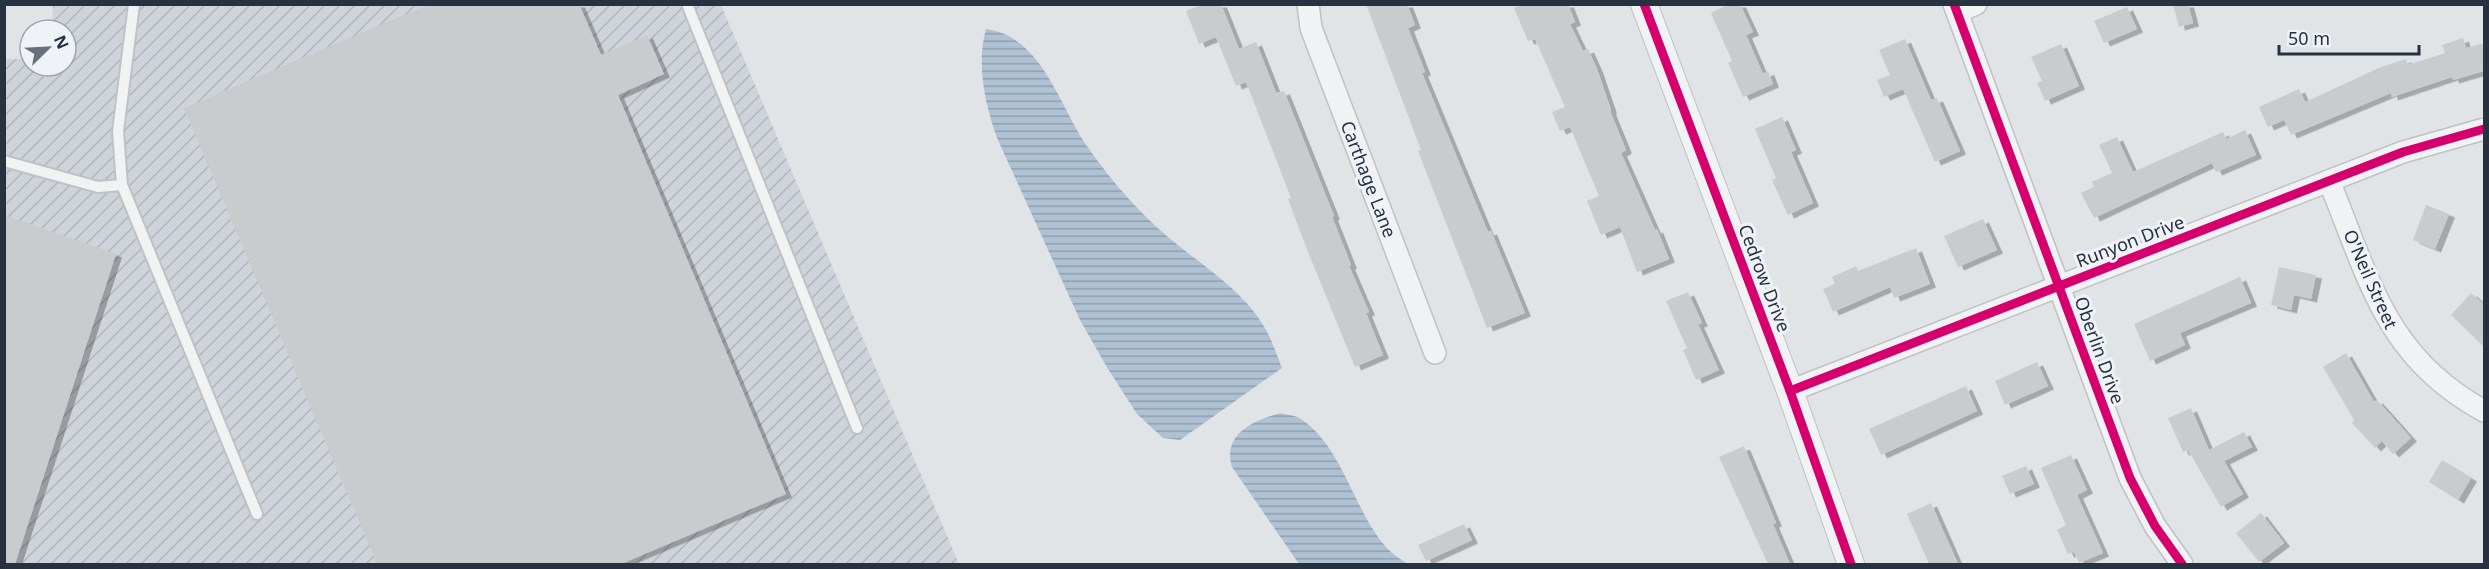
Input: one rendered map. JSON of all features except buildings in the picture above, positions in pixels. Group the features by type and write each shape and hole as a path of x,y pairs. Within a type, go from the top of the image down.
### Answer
{"street":[{"name":"Carthage Lane","path":"1308,4 1311,28 1435,353"},
{"name":"Cedrow Drive","path":"1644,4 1790,391 1851,564"},
{"name":"Oberlin Drive","path":"1963,7 2059,286 2130,477 2155,525 2182,564"},
{"name":"Runyon Drive","path":"1790,391 2403,152 2484,129"},
{"name":"O'Neil Street","path":"2329,181 2383,312 2398,338 2434,378 2458,396 2484,411"}],"lane":[{"path":"134,4 118,131 122,185 257,514"},
{"path":"687,4 857,428"},
{"path":"4,161 98,187 122,185"}],"shaded area":[{"path":"53,5 721,5 959,564 5,564 4,59 18,59 18,78 78,78 78,18 52,18"}],"water":[{"path":"986,29 1006,35 1022,45 1036,59 1089,149 1116,184 1157,227 1222,279 1246,303 1271,339 1282,368 1180,440 1163,438 1137,414 1080,320 997,138 983,84 982,56"},
{"path":"1281,413 1299,418 1313,428 1324,441 1378,537 1399,559 1408,564 1299,564 1232,467 1230,455 1236,437 1243,430 1251,424"}],"cycle path":[{"path":"1644,4 1790,391 1851,564"},
{"path":"1954,4 2130,478 2155,526 2182,564"},
{"path":"1790,391 2403,152 2484,129"}]}
